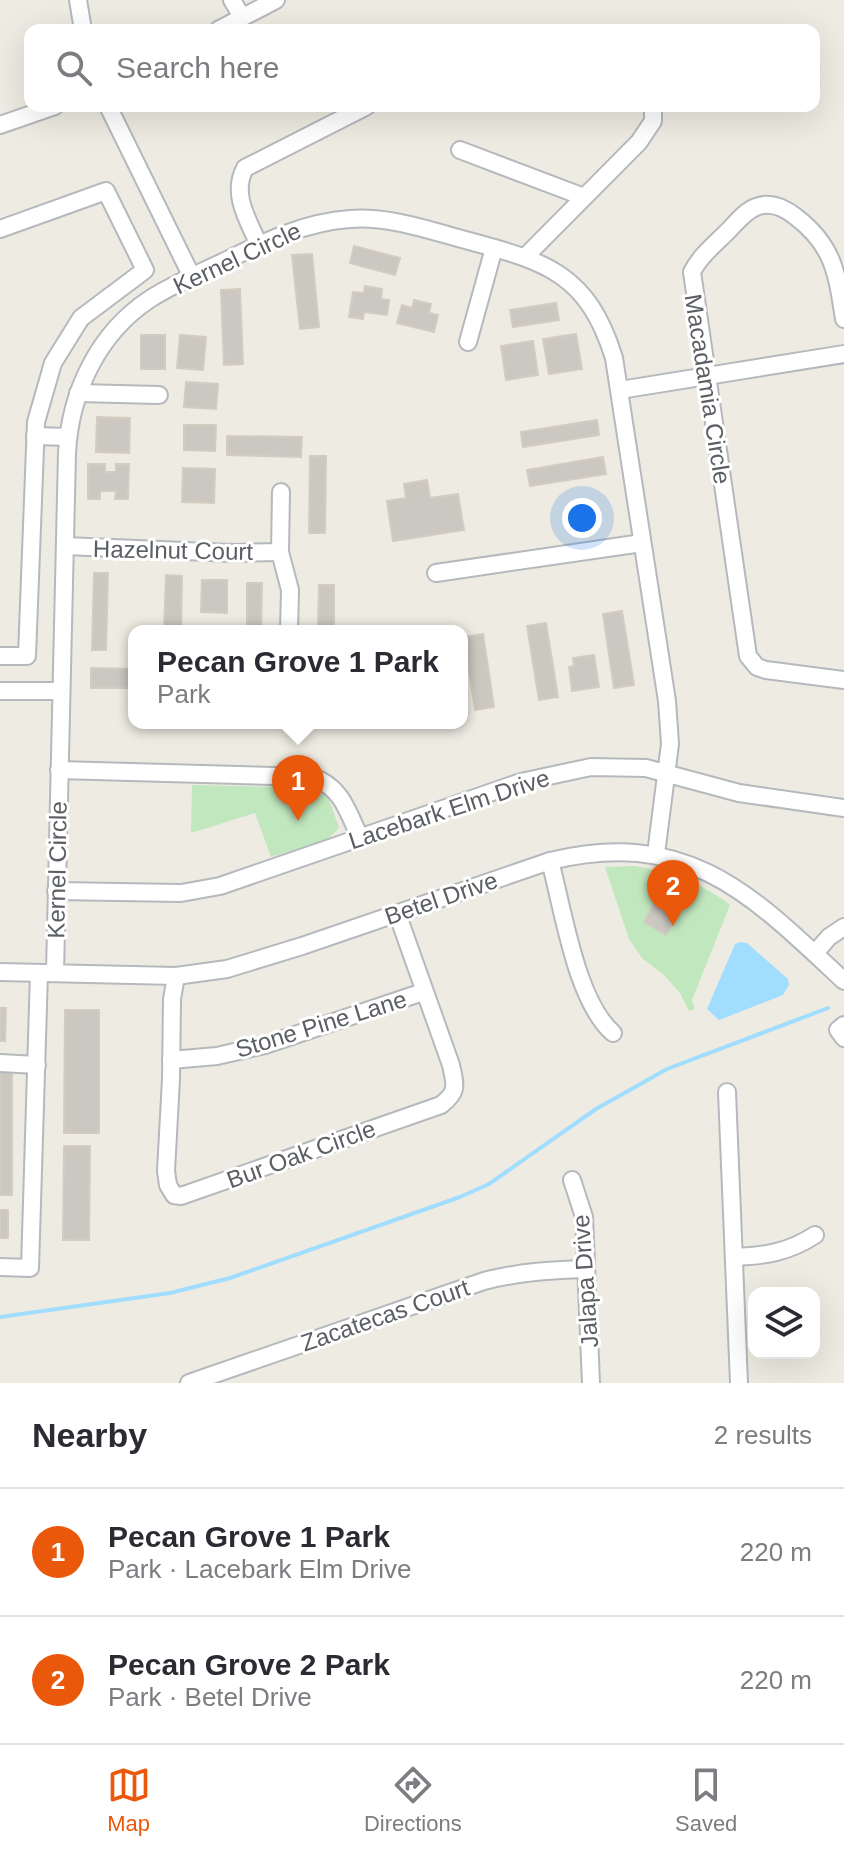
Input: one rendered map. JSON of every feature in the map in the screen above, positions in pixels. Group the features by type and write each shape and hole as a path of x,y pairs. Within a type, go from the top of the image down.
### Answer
{"street":[{"path":"78,0 82,24"},
{"path":"232,0 242,17"},
{"path":"229,24 276,0"},
{"path":"0,125 38,112"},
{"path":"111,112 192,277"},
{"path":"259,245 238,193 239,179 245,168 355,112"},
{"path":"525,257 639,142 653,121 653,112"},
{"path":"460,150 584,197"},
{"path":"0,229 106,191 145,270 81,318 53,363 36,422 27,656 0,656"},
{"name":"Macadamia Circle","path":"844,319 831,258 812,229 777,206 754,208 698,260 692,272 748,656 757,667 766,670 844,680"},
{"name":"Kernel Circle","path":"0,1267 30,1268 37,1065 56,891 68,437 78,393 96,355 124,320 151,299 304,226 354,219 402,223 525,257 558,272 585,297 607,334 620,390 667,701 668,772 656,854"},
{"path":"468,342 494,248"},
{"path":"620,390 844,354"},
{"path":"78,393 159,395"},
{"path":"35,436 68,437"},
{"path":"281,492 280,552 290,590 289,625"},
{"path":"436,573 642,543"},
{"name":"Hazelnut Court","path":"65,546 280,552"},
{"path":"0,691 60,691"},
{"name":"Lacebark Elm Drive","path":"56,891 181,893 220,886 521,782 591,767 632,766 668,772 739,793 844,808"},
{"path":"59,770 311,777 334,787 360,838"},
{"name":"Betel Drive","path":"0,972 176,976 246,964 550,861 598,852 656,854 707,870 734,886 844,981"},
{"path":"550,861 584,989 601,1022 613,1033"},
{"name":"Bur Oak Circle","path":"176,976 172,999 166,1171 168,1185 174,1195 181,1196 441,1105 452,1096 455,1084 451,1065 397,913"},
{"path":"815,953 829,937 844,927"},
{"name":"Stone Pine Lane","path":"171,1060 217,1056 265,1045 423,992"},
{"path":"844,1025 838,1030 844,1038"},
{"path":"0,1063 37,1065"},
{"path":"727,1092 739,1383"},
{"name":"Jalapa Drive","path":"572,1180 584,1217 591,1383"},
{"path":"734,1257 778,1253 794,1248 815,1235"},
{"name":"Zacatecas Court","path":"189,1383 484,1281 517,1273 586,1269"}],"green space":[{"path":"192,785 316,788 328,796 339,828 327,840 271,857 255,813 191,833"},
{"path":"635,866 686,880 730,905 692,1000 695,1009 689,1011 680,993 664,975 642,958 629,939 605,867"}],"water":[{"path":"747,943 788,979 789,985 783,995 719,1020 707,1009 735,944"}],"building":[{"path":"354,246 400,258 395,275 350,263"},
{"path":"312,254 319,327 300,329 292,255"},
{"path":"365,286 382,289 381,299 389,300 387,315 364,312 363,319 349,317 353,292 364,293"},
{"path":"240,289 243,364 224,365 221,290"},
{"path":"414,300 431,304 429,313 438,315 434,332 397,323 402,305 412,308"},
{"path":"556,303 559,320 513,327 510,310"},
{"path":"576,334 582,369 549,374 543,339"},
{"path":"141,335 165,335 165,369 141,369"},
{"path":"180,335 206,337 203,370 177,368"},
{"path":"533,341 538,375 506,380 501,346"},
{"path":"186,382 218,384 216,409 184,407"},
{"path":"97,417 130,418 129,453 96,452"},
{"path":"597,420 599,435 523,447 521,432"},
{"path":"184,425 216,425 215,451 184,450"},
{"path":"227,436 302,437 301,457 227,455"},
{"path":"310,456 326,456 325,533 309,533"},
{"path":"603,457 606,474 530,486 527,470"},
{"path":"88,464 105,464 105,472 116,472 116,464 129,464 128,499 115,499 116,491 100,491 100,499 88,499"},
{"path":"183,468 215,469 214,503 182,502"},
{"path":"427,480 430,498 458,494 464,530 393,541 387,501 406,498 404,484"},
{"path":"94,573 108,573 106,650 92,650"},
{"path":"166,575 182,576 181,625 164,625"},
{"path":"202,580 227,580 227,613 201,612"},
{"path":"247,583 262,583 261,625 247,625"},
{"path":"319,585 334,585 334,625 318,625"},
{"path":"622,611 634,685 614,688 603,614"},
{"path":"546,623 558,697 539,700 527,626"},
{"path":"483,634 494,707 475,710 468,664 468,636"},
{"path":"594,655 599,687 572,691 569,667 574,666 573,658"},
{"path":"91,668 128,669 128,688 91,688"},
{"path":"656,900 679,913 666,935 644,922"},
{"path":"0,1008 6,1008 5,1041 0,1041"},
{"path":"65,1010 99,1010 99,1133 64,1133"},
{"path":"0,1070 12,1070 12,1195 0,1195"},
{"path":"64,1146 90,1146 89,1240 63,1240"},
{"path":"0,1210 8,1210 8,1238 0,1238"}],"waterway":[{"path":"0,1317 170,1293 230,1278 460,1197 489,1184 596,1109 667,1069 828,1008"}],"place":[{"name":"Pecan Grove 1 Park","path":"298,821"},
{"name":"Pecan Grove 2 Park","path":"673,926"}]}
